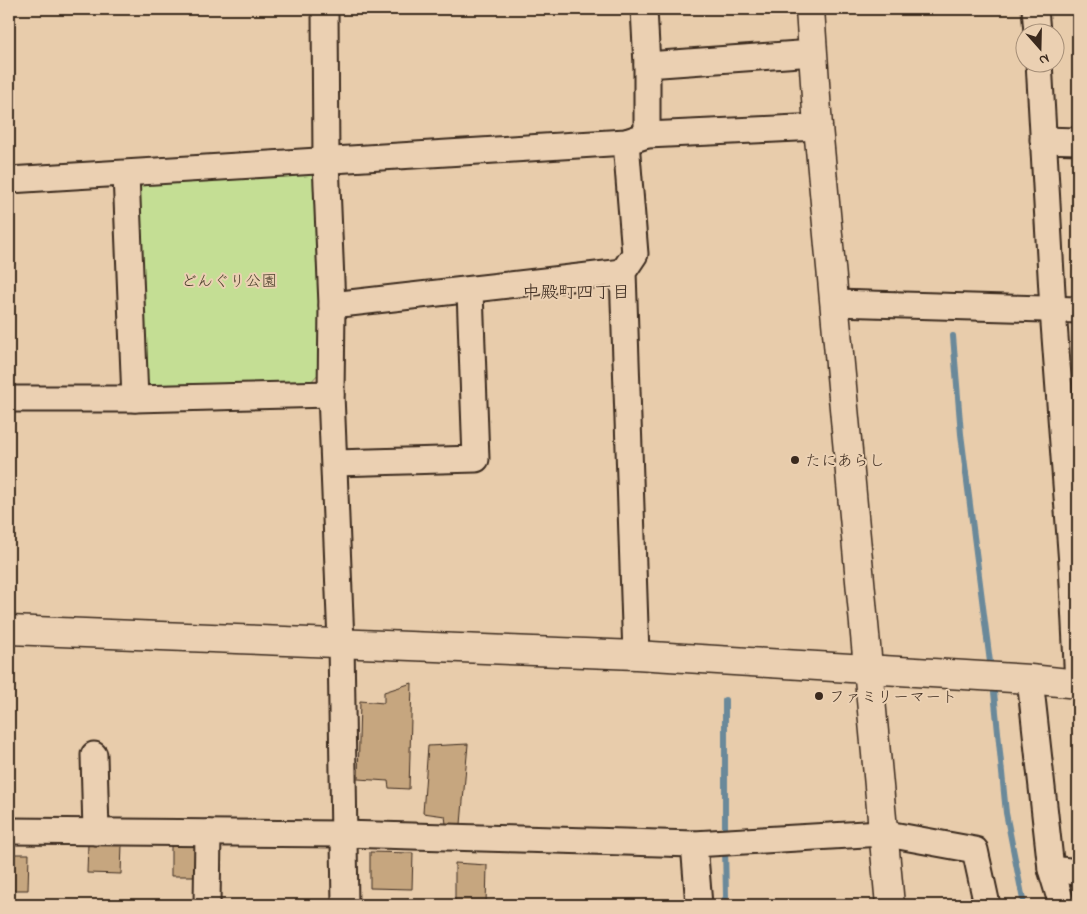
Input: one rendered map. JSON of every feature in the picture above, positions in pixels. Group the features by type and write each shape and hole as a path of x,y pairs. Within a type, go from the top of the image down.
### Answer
{"street":[{"path":"325,9 326,162 332,305 332,394 341,642 345,905"},
{"path":"636,655 623,272 635,254 636,138 647,66 644,9"},
{"path":"810,9 818,127 836,303 882,834 890,905"},
{"path":"1035,9 1036,22"},
{"path":"647,66 813,53"},
{"path":"9,630 636,655 869,671 1030,679 1078,684 1075,564 1053,310 1039,72"},
{"path":"9,180 326,162 636,138 818,127"},
{"path":"1043,140 1078,141"},
{"path":"126,174 136,399"},
{"path":"332,305 623,272"},
{"path":"336,463 476,459 470,290"},
{"path":"836,303 1078,310"},
{"path":"9,399 136,399 332,394"},
{"path":"1030,679 1051,869 1062,905"},
{"path":"94,756 96,832"},
{"path":"9,831 343,834 694,844 882,834 975,850 987,905"},
{"path":"207,905 208,833"},
{"path":"694,844 698,905"},
{"path":"1051,869 1078,872"}],"green space":[{"name":"どんぐり公園","path":"306,168 319,184 322,370 307,386 153,390 139,373 137,189 150,176"}],"building":[{"path":"412,683 409,789 389,788 388,781 358,779 360,701 384,703 384,692"},
{"path":"468,744 461,824 446,824 445,816 423,813 428,746"},
{"path":"171,839 208,839 207,876 171,876"},
{"path":"88,843 122,844 121,874 87,873"},
{"path":"370,852 413,853 412,889 370,888"},
{"path":"9,854 29,854 28,890 9,890"},
{"path":"455,863 487,865 486,905 455,905"}],"waterway":[{"path":"953,336 961,434 991,670"},
{"path":"993,682 1006,813 1024,905"},
{"path":"725,700 725,836"},
{"path":"722,905 726,897 725,846"}],"place":[{"name":"たにあらし","path":"795,460"},
{"name":"ファミリーマート","path":"819,696"}],"district":[{"name":"中殿町四丁目","path":"576,292"}]}
